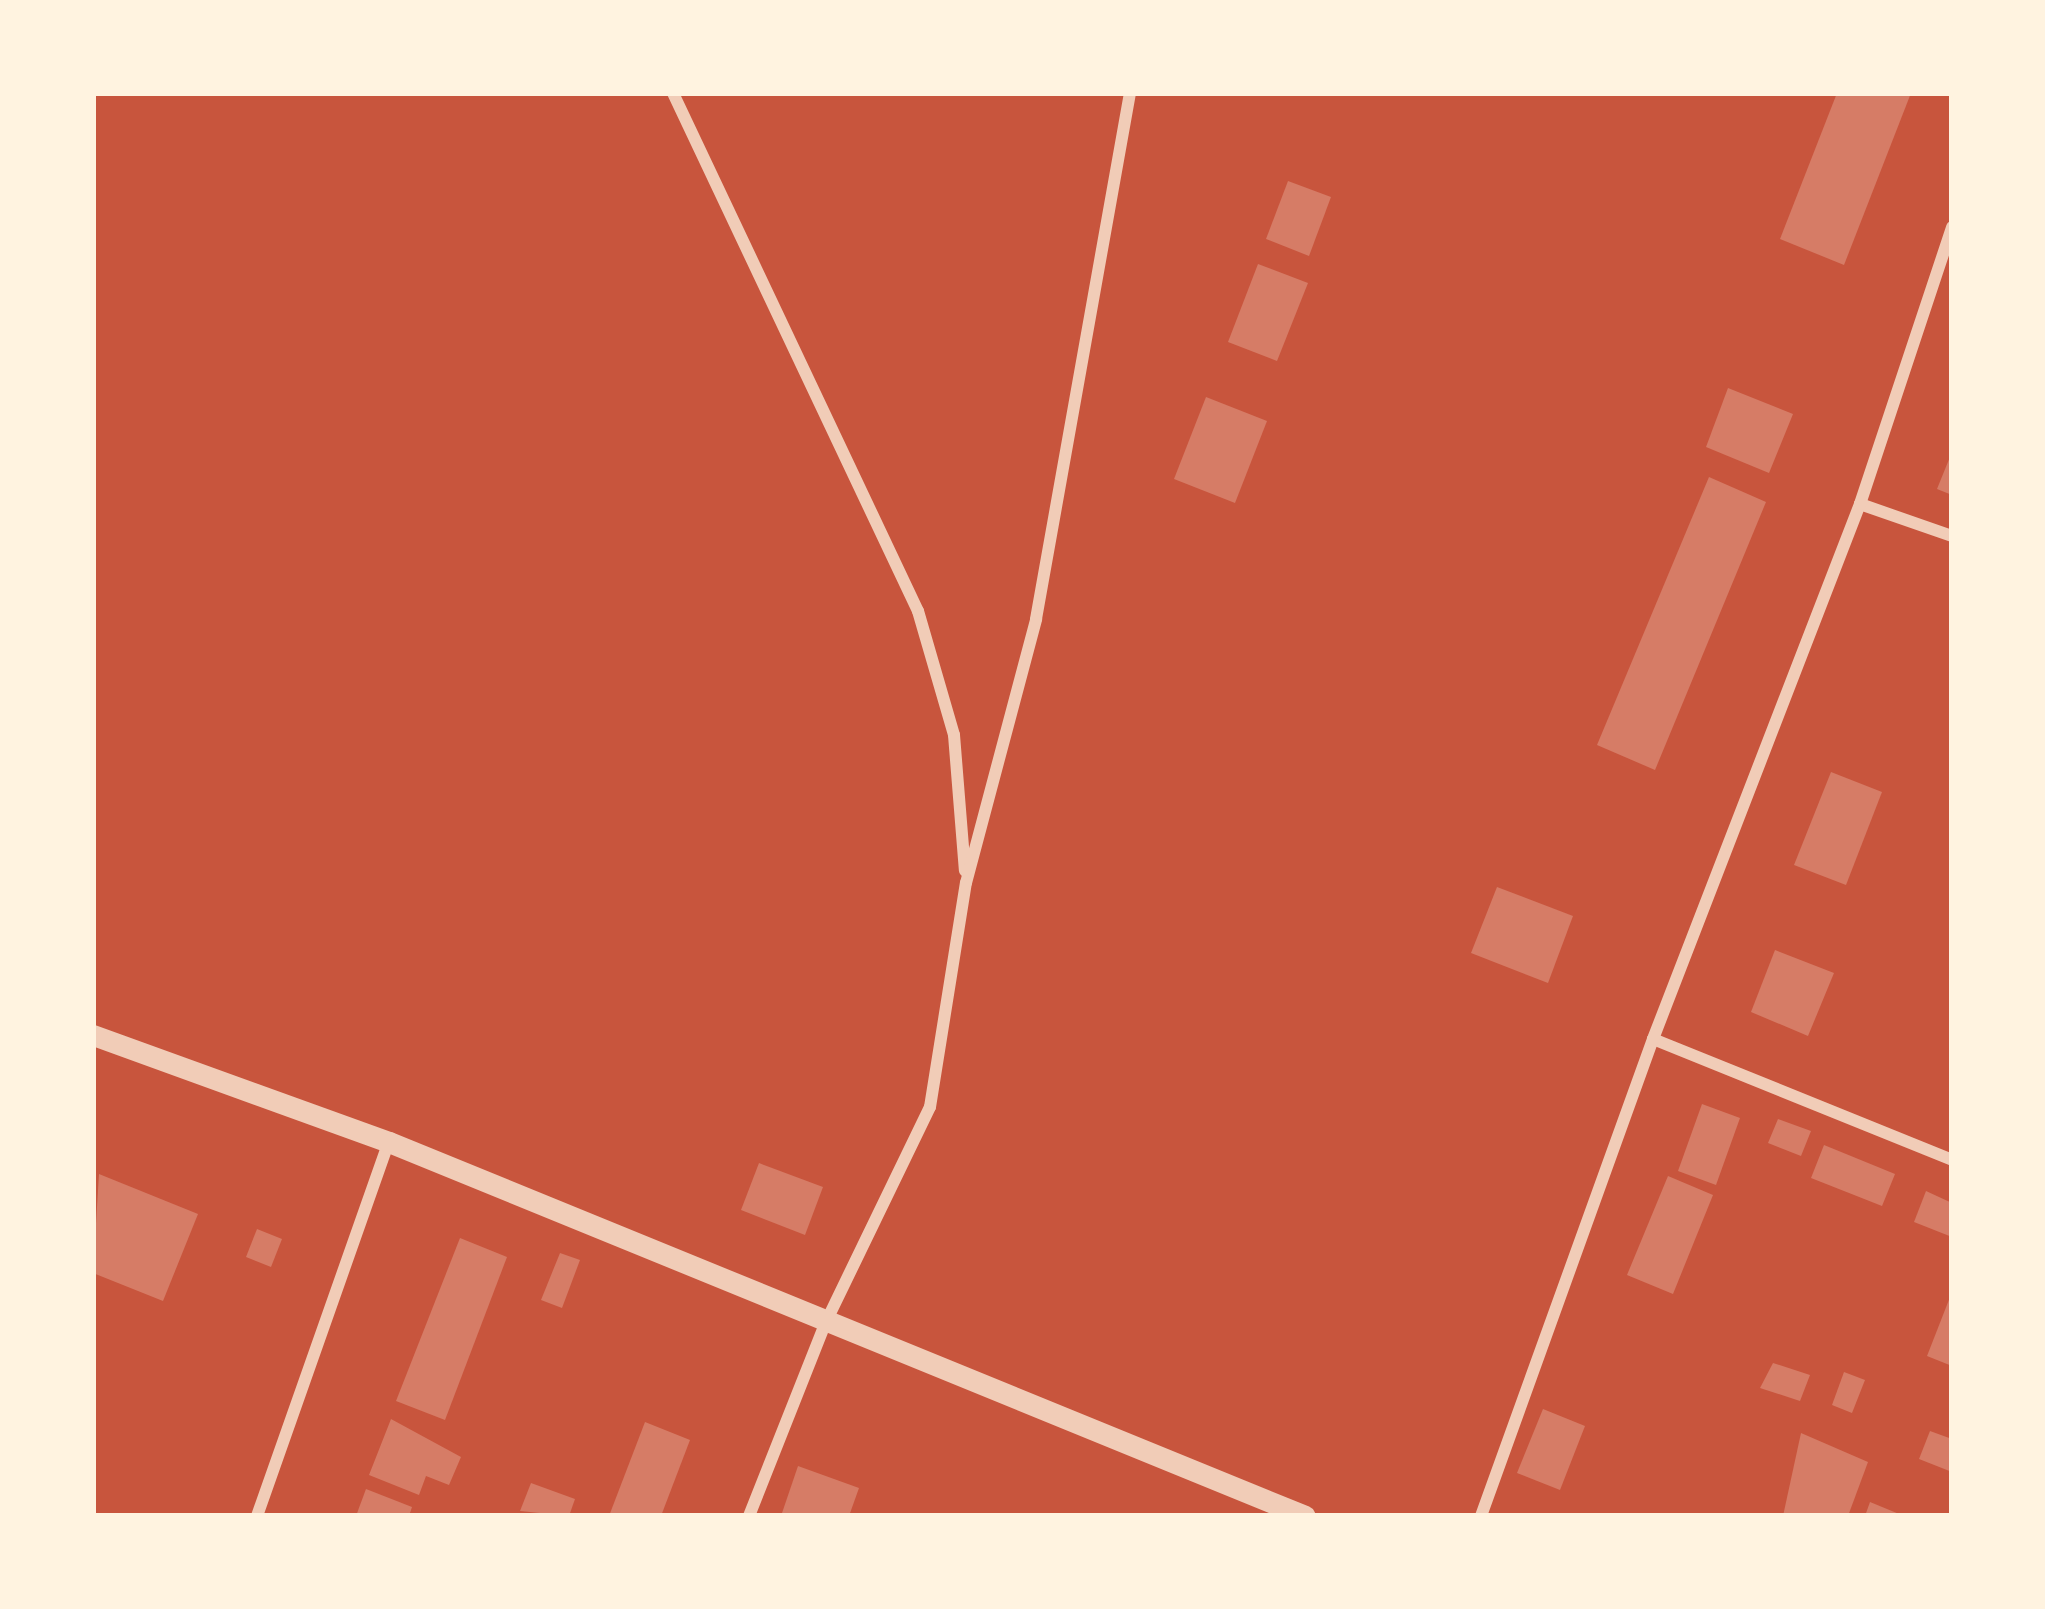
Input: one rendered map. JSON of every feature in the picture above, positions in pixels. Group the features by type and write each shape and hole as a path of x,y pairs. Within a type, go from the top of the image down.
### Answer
{"street":[{"path":"674,93 918,611 954,735 966,883"},
{"path":"749,1516 824,1324 930,1107 966,883 1036,619 1130,93"},
{"path":"1481,1516 1653,1039 1860,504 1952,227"},
{"path":"1860,504 1952,536"},
{"path":"93,1035 389,1142 824,1324 1305,1516"},
{"path":"1653,1039 1952,1160"},
{"path":"257,1516 389,1142"}],"building":[{"path":"1837,93 1911,93 1844,265 1780,239"},
{"path":"1288,181 1331,197 1309,256 1266,239"},
{"path":"1258,264 1308,283 1277,361 1228,342"},
{"path":"1728,388 1793,414 1769,473 1706,447"},
{"path":"1206,397 1267,421 1235,503 1174,479"},
{"path":"1952,452 1952,495 1937,489"},
{"path":"1709,477 1766,502 1655,770 1597,745"},
{"path":"1831,772 1882,792 1846,885 1794,865"},
{"path":"1497,887 1573,916 1548,983 1471,953"},
{"path":"1775,950 1834,973 1808,1036 1751,1012"},
{"path":"1702,1104 1740,1118 1716,1185 1678,1171"},
{"path":"1778,1119 1811,1131 1801,1156 1768,1143"},
{"path":"1824,1145 1895,1174 1882,1206 1811,1178"},
{"path":"759,1163 823,1187 805,1235 741,1210"},
{"path":"99,1174 198,1214 163,1301 93,1273"},
{"path":"1668,1176 1713,1195 1673,1294 1627,1275"},
{"path":"1926,1191 1952,1203 1952,1237 1914,1222"},
{"path":"257,1229 282,1239 271,1267 246,1257"},
{"path":"460,1238 507,1257 445,1420 396,1401"},
{"path":"560,1253 580,1260 562,1308 541,1300"},
{"path":"1952,1292 1952,1366 1927,1356"},
{"path":"1773,1363 1810,1375 1800,1401 1760,1388"},
{"path":"1844,1372 1865,1380 1852,1413 1832,1405"},
{"path":"1543,1409 1585,1426 1560,1490 1517,1473"},
{"path":"391,1419 461,1457 449,1485 426,1476 419,1495 369,1475"},
{"path":"645,1422 690,1440 661,1516 609,1516"},
{"path":"1930,1431 1952,1439 1952,1472 1919,1459"},
{"path":"1801,1433 1868,1462 1848,1516 1783,1516"},
{"path":"798,1466 859,1488 849,1516 781,1516"},
{"path":"531,1483 575,1499 569,1516 520,1511"},
{"path":"366,1489 412,1507 409,1516 356,1516"},
{"path":"1870,1502 1904,1516 1865,1516"}]}
